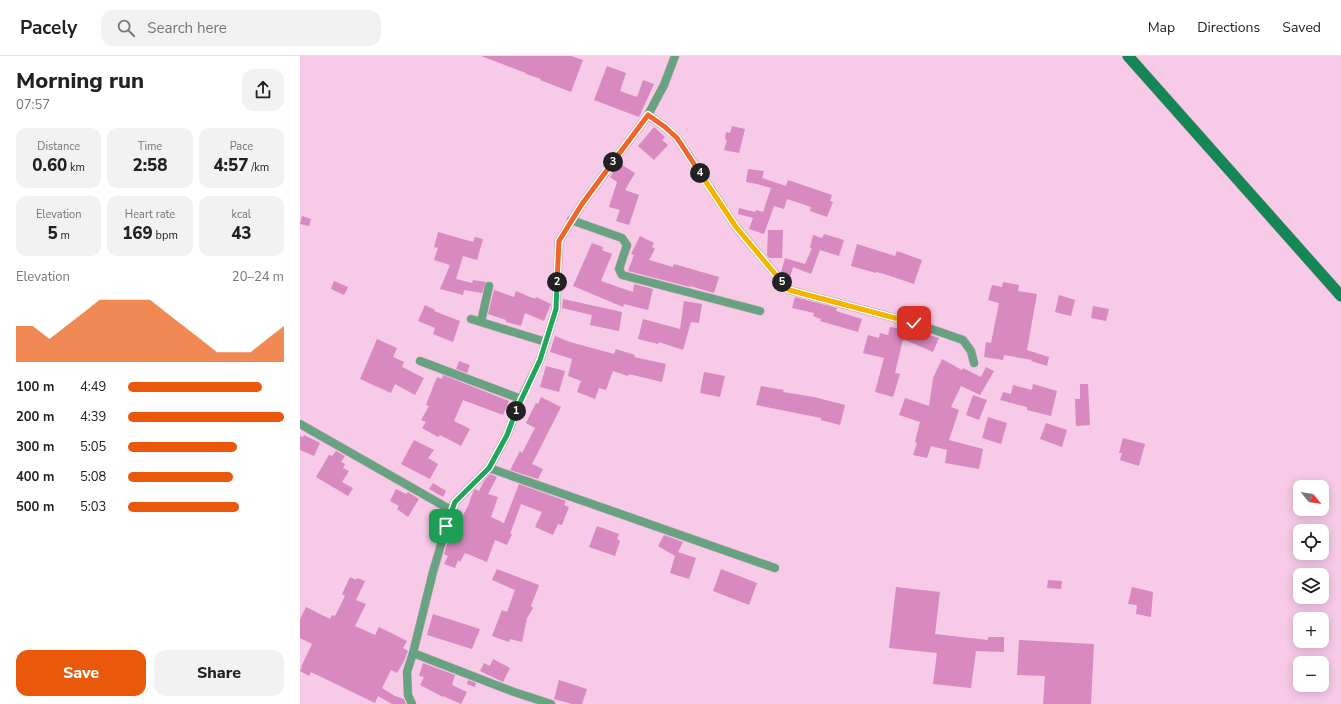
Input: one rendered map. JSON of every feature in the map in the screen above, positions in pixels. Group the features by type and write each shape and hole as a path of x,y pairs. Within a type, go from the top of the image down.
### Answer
{"main road":[{"path":"1128,56 1341,296"}],"street":[{"path":"412,704 408,695 407,672 435,564 451,510 455,502 489,468 507,435 521,399 540,360 556,309 559,241 582,204 648,115 664,84 675,56"},
{"path":"648,115 677,138 736,227 789,290 914,323 963,340 971,351 974,363"},
{"path":"571,220 622,238 627,245 619,269 622,275 760,311"},
{"path":"481,322 489,286"},
{"path":"471,318 546,342"},
{"path":"420,361 521,399"},
{"path":"300,424 451,510"},
{"path":"489,468 775,568"},
{"path":"413,653 514,692 551,704"}],"building":[{"path":"481,56 571,56 583,60 571,92"},
{"path":"607,66 626,73 620,91 637,97 643,80 654,84 639,117 594,100"},
{"path":"732,126 745,129 739,153 724,150 727,140 725,139 726,132 730,133"},
{"path":"654,127 665,137 662,140 668,145 654,160 638,146"},
{"path":"619,163 635,173 625,190 639,195 629,225 616,221 620,210 609,207 617,182 610,177"},
{"path":"748,169 764,171 762,178 786,186 788,180 832,195 830,201 833,202 827,217 810,211 811,207 787,199 784,209 774,206 764,234 749,229 753,218 738,214 739,208 755,212 756,210 763,212 771,188 746,182"},
{"path":"302,216 311,219 309,226 300,224"},
{"path":"768,230 783,230 782,258 769,258 767,255"},
{"path":"438,232 473,242 475,237 483,239 477,260 463,256 456,279 472,283 473,280 486,282 482,293 464,290 463,295 440,289 450,265 434,260 438,248 434,247"},
{"path":"824,234 844,240 839,256 820,250 811,274 793,267 790,277 783,275 781,272 785,258 805,264 812,248 810,248 813,235 822,238"},
{"path":"640,236 654,243 652,247 655,249 649,260 673,267 674,264 719,277 714,293 628,271 634,255 631,254"},
{"path":"592,243 603,247 602,250 612,254 601,281 633,292 634,284 653,289 648,310 624,304 623,307 573,286"},
{"path":"857,244 895,256 897,251 922,260 914,284 884,274 851,266"},
{"path":"334,281 348,287 344,295 331,289"},
{"path":"1003,282 1019,285 1018,291 1037,294 1027,350 1049,357 1047,366 1031,361 1032,360 1004,355 1003,360 984,357 986,342 991,343 999,303 988,300 992,285 1002,287"},
{"path":"494,290 514,297 516,291 535,299 536,297 551,304 544,321 525,313 521,326 506,322 506,320 488,314"},
{"path":"1059,295 1075,300 1071,316 1055,312"},
{"path":"795,297 837,308 836,311 862,319 858,332 820,321 821,319 813,316 814,313 792,308"},
{"path":"563,299 622,312 619,331 590,325 592,315 562,308"},
{"path":"684,301 702,304 699,323 691,322 683,350 659,342 658,344 638,339 643,319 680,329"},
{"path":"425,305 435,310 434,311 460,321 453,342 433,334 435,328 418,321"},
{"path":"1093,306 1109,309 1106,321 1091,318"},
{"path":"898,325 939,338 933,352 903,339 895,373 900,374 893,397 875,392 884,358 863,353 868,335 879,338 880,333 888,335 890,327 897,328"},
{"path":"555,336 570,342 614,354 616,349 635,355 634,357 666,364 662,382 629,374 628,376 613,371 606,390 599,388 595,399 577,392 581,381 568,376 572,359 550,352"},
{"path":"377,339 397,348 393,357 404,362 402,367 424,378 415,395 395,384 391,393 360,379"},
{"path":"942,359 962,370 963,368 981,377 986,367 994,371 980,395 961,386 951,407 959,410 949,440 983,449 979,469 945,463 947,450 931,446 927,458 913,455 917,443 915,442 920,422 899,415 905,398 929,406 933,378"},
{"path":"459,361 470,365 467,373 456,369"},
{"path":"546,366 565,371 559,392 540,387"},
{"path":"704,372 725,376 720,397 700,393"},
{"path":"443,375 509,401 503,415 463,400 454,421 470,429 461,446 440,435 438,437 422,428 426,422 421,420 429,406 426,405 437,377 442,379"},
{"path":"1033,384 1057,391 1051,416 1027,410 1027,407 1000,400 1003,392 1011,394 1013,385 1032,390"},
{"path":"1080,384 1088,384 1090,425 1076,426 1075,399 1080,399"},
{"path":"761,386 845,405 840,425 821,420 821,418 756,405"},
{"path":"973,395 987,400 979,420 966,415"},
{"path":"541,397 561,407 532,464 543,469 538,479 510,470 520,451 522,453 535,428 526,423 536,403 538,404"},
{"path":"988,417 1007,423 1001,444 982,438"},
{"path":"1046,423 1067,430 1062,447 1040,439"},
{"path":"304,435 320,443 314,456 300,450 300,436 303,437"},
{"path":"1123,438 1145,444 1139,466 1120,460 1122,453 1119,453"},
{"path":"414,440 434,450 428,458 438,464 430,479 401,464"},
{"path":"336,451 345,456 341,462 345,464 343,468 349,471 342,482 353,488 348,496 316,477 329,455 332,456"},
{"path":"490,474 497,477 488,494 498,497 491,517 504,523 519,484 566,501 564,505 569,507 562,525 558,524 553,535 535,527 542,512 521,504 507,545 495,540 487,562 465,553 460,562 458,560 455,568 444,564 448,556 444,554 450,535 452,536 468,506 473,492 475,489 479,491 484,481"},
{"path":"433,483 446,491 443,497 429,489"},
{"path":"396,489 406,494 408,492 419,499 408,517 397,509 399,506 390,501"},
{"path":"597,526 619,534 617,539 620,541 615,556 589,547"},
{"path":"664,535 683,542 678,552 696,558 689,579 670,573 675,556 658,546"},
{"path":"497,569 539,585 531,606 533,608 527,618 522,642 510,639 509,642 492,636 502,610 507,612 515,590 492,580"},
{"path":"721,569 757,583 749,605 713,591"},
{"path":"350,577 356,580 357,578 365,581 356,600 366,604 355,626 375,635 379,627 407,641 403,648 408,651 404,661 397,673 391,670 382,688 395,696 404,699 406,704 392,704 378,696 375,703 311,672 309,676 300,671 312,644 300,638 300,619 306,607 330,619 332,615 335,616 345,596 342,594"},
{"path":"1048,580 1062,581 1061,589 1047,588"},
{"path":"896,587 940,592 935,634 988,640 988,637 1004,637 1004,652 976,651 971,688 933,684 937,653 889,648"},
{"path":"1132,587 1153,592 1151,617 1136,614 1137,605 1128,604"},
{"path":"433,614 480,629 472,649 427,635"},
{"path":"1019,640 1094,644 1091,704 1043,704 1045,676 1017,675"},
{"path":"493,659 510,668 503,682 480,671 484,663 490,666"},
{"path":"423,663 455,675 452,685 467,692 461,704 443,697 420,685 424,677 419,676"},
{"path":"468,680 476,683 475,687 467,684"},
{"path":"559,680 587,689 582,704 572,704 554,699"}],"route":[{"path":"446,526 455,502 489,468 507,435 521,399 540,360 556,309 559,241 582,204 648,115 677,138 736,227 789,290 914,323"}]}
